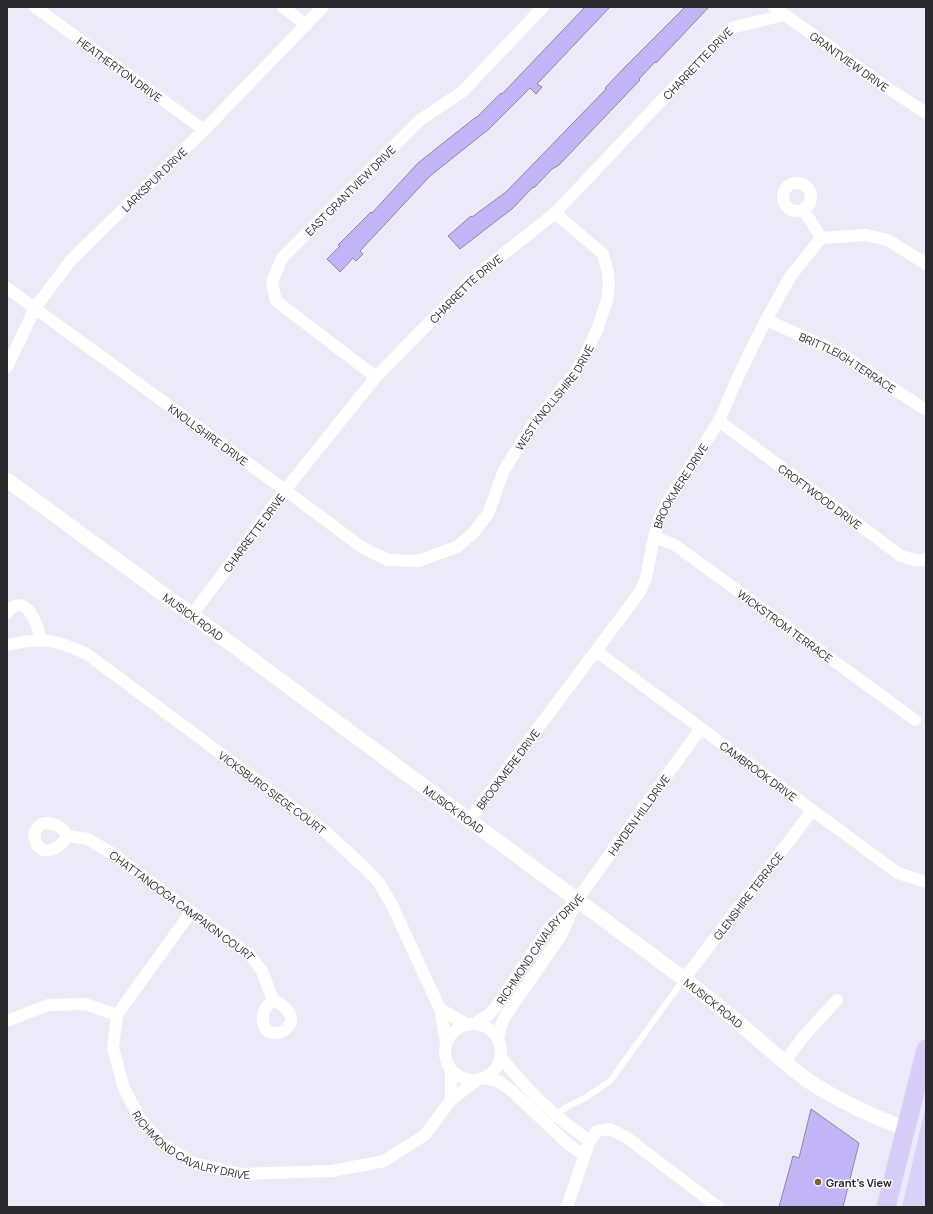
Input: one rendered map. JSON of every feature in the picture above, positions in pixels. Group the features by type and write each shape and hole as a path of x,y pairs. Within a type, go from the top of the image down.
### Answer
{"main road":[{"path":"886,1207 926,1049"}],"street":[{"name":"HEATHERTON DRIVE","path":"35,7 204,130"},
{"path":"283,7 306,25"},
{"name":"LARKSPUR DRIVE","path":"7,367 35,308 71,260 204,130 323,7"},
{"name":"EAST GRANTVIEW DRIVE","path":"376,377 276,301 272,282 282,258 420,120 462,92 543,7"},
{"name":"GRANTVIEW DRIVE","path":"774,7 886,87 926,113"},
{"name":"CHARRETTE DRIVE","path":"192,615 286,490 376,377 472,279 555,213 731,28 784,15"},
{"path":"804,210 821,238 866,235 888,240 926,264"},
{"name":"WEST KNOLLSHIRE DRIVE","path":"418,561 457,547 474,532 488,514 504,470 536,420 574,374 597,330 607,300 609,284 603,254 555,213"},
{"name":"BROOKMERE DRIVE","path":"469,820 640,592 646,578 659,519 666,504 719,421 737,379 766,320 790,277 821,238"},
{"name":"KNOLLSHIRE DRIVE","path":"7,288 286,490 362,548 388,560 418,561"},
{"name":"BRITTLEIGH TERRACE","path":"766,320 838,352 926,410"},
{"name":"CROFTWOOD DRIVE","path":"719,421 901,556 925,564"},
{"name":"MUSICK ROAD","path":"7,480 192,615 576,901 684,979 725,1010 784,1063 834,1096 881,1119 906,1129"},
{"name":"WICKSTROM TERRACE","path":"654,537 675,545 914,720"},
{"path":"7,613 11,608 19,606 27,608 38,627 41,641"},
{"name":"VICKSBURG SIEGE COURT","path":"8,642 28,640 51,641 68,645 87,654 326,832 379,883 392,905 440,1009 446,1042"},
{"name":"CAMBROOK DRIVE","path":"596,651 898,873 926,882"},
{"name":"HAYDEN HILL DRIVE","path":"576,901 701,728"},
{"name":"GLENSHIRE TERRACE","path":"684,979 812,811"},
{"name":"CHATTANOOGA CAMPAIGN COURT","path":"68,836 88,838 113,854 250,955 262,971 273,1000"},
{"name":"RICHMOND CAVALRY DRIVE","path":"471,1024 488,1015 495,1008 550,926 576,901"},
{"name":"RICHMOND CAVALRY DRIVE","path":"498,1039 501,1025 506,1015 562,934 576,901"},
{"name":"RICHMOND CAVALRY DRIVE","path":"191,912 117,1015 113,1048 124,1088 140,1119 163,1144 193,1164 240,1174 332,1171 384,1161 425,1135 451,1100 480,1079"},
{"path":"784,1063 804,1036 837,1000"},
{"path":"7,1021 48,1006 85,1004 117,1015"},
{"path":"440,1009 471,1024 485,1027 498,1039 501,1051 496,1067 492,1072 480,1079"},
{"path":"471,1024 462,1026 453,1033 446,1042 446,1060 451,1070 460,1078 465,1080 480,1079 498,1081 512,1091 572,1148 585,1154"},
{"path":"500,1056 518,1078 556,1115 590,1141"},
{"path":"451,1070 451,1100"},
{"path":"567,1207 590,1141 597,1131 610,1129 626,1137 718,1207"}],"lane":[{"path":"548,1124 556,1115 610,1081 684,979"}],"shaded area":[{"path":"926,1105 926,1207 902,1207"}],"building":[{"path":"585,7 610,7 537,84 542,87 536,94 530,88 489,129 430,176 360,251 363,254 356,261 353,258 340,272 327,259 340,246 338,245 371,212 372,213 418,163 476,118 501,93 502,94"},
{"path":"685,7 709,7 656,63 655,62 639,79 640,80 559,165 552,169 513,208 460,249 448,236 471,216 472,217 506,192 606,89 605,88 626,66"},
{"name":"Grant's View","path":"811,1109 859,1143 843,1207 779,1207 793,1156 799,1158"}],"place":[{"name":"Grant's View","path":"818,1182"}]}
